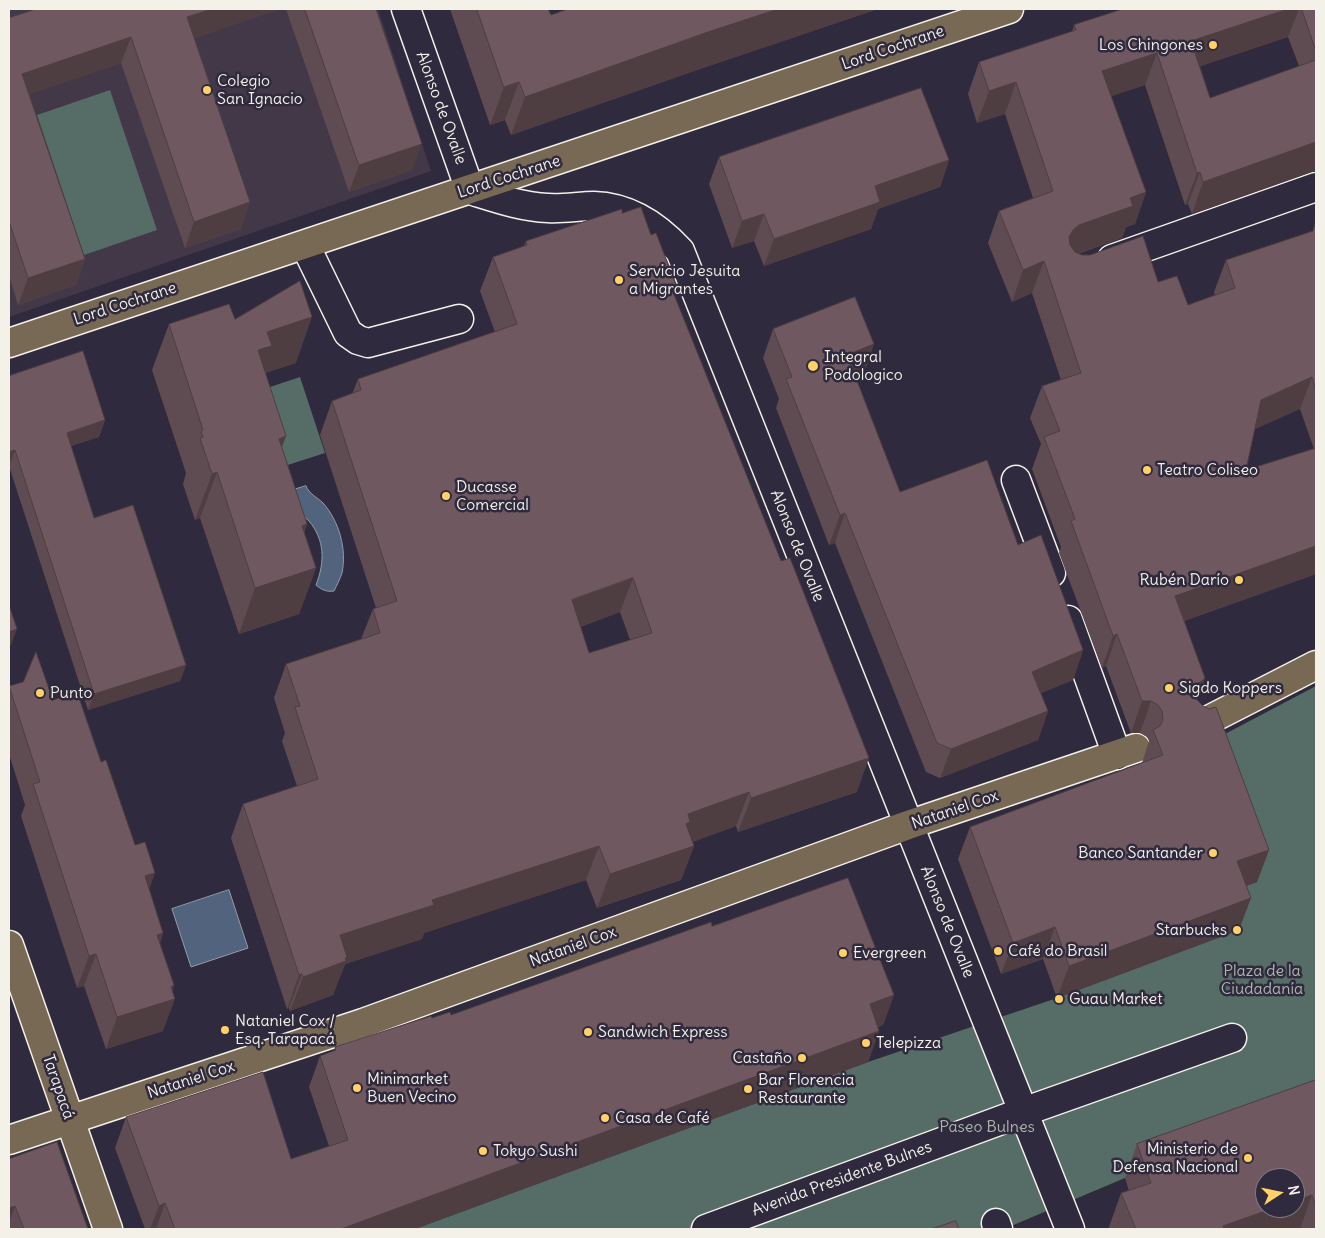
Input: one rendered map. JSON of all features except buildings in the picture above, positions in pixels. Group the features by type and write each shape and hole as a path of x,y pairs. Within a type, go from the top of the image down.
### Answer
{"main road":[{"name":"Lord Cochrane","path":"9,343 1009,9"},
{"path":"1199,726 1316,665"},
{"name":"Nataniel Cox","path":"9,1140 373,1020 908,825 1127,752"},
{"name":"Tarapacá","path":"9,945 108,1229"}],"street":[{"name":"Alonso de Ovalle","path":"406,9 470,190 524,205 550,208 595,206 623,211 649,223 666,236 680,251 1070,1229"},
{"path":"1092,266 1316,187"},
{"path":"306,245 348,332 358,340 368,343 459,318"},
{"path":"1016,480 1127,752"},
{"name":"Avenida Presidente Bulnes","path":"706,1229 1023,1112 1232,1038"}],"shaded area":[{"name":"Colegio San Ignacio","path":"9,9 378,9 431,171 9,317"}],"green space":[{"path":"110,90 157,230 84,255 37,115"},
{"path":"300,377 325,453 266,472 255,392"},
{"name":"Paseo Bulnes","path":"1316,686 1316,1138 1125,1178 1004,1229 415,1229 868,1062 1057,998 1239,930 1226,893 1257,882 1206,744"}],"water":[{"path":"306,486 329,510 340,536 343,564 342,573 334,591 324,590 316,585 322,560 321,544 314,528 296,508 290,491"},
{"path":"229,890 248,948 191,967 172,909"}],"place":[{"name":"Los Chingones","path":"1213,45"},
{"name":"Colegio San Ignacio","path":"207,90"},
{"name":"Servicio Jesuita a Migrantes","path":"619,280"},
{"name":"Integral Podologico","path":"813,366"},
{"name":"Teatro Coliseo","path":"1147,470"},
{"name":"Ducasse Comercial","path":"446,496"},
{"name":"Rubén Darío","path":"1239,580"},
{"name":"Sigdo Koppers","path":"1169,688"},
{"name":"Punto","path":"40,693"},
{"name":"Banco Santander","path":"1213,853"},
{"name":"Starbucks","path":"1237,930"},
{"name":"Café do Brasil","path":"998,951"},
{"name":"Evergreen","path":"843,953"},
{"name":"Guau Market","path":"1059,999"},
{"name":"Nataniel Cox / Esq. Tarapacá","path":"225,1030"},
{"name":"Sandwich Express","path":"588,1032"},
{"name":"Telepizza","path":"866,1043"},
{"name":"Castaño","path":"802,1058"},
{"name":"Minimarket Buen Vecino","path":"357,1088"},
{"name":"Bar Florencia Restaurante","path":"748,1089"},
{"name":"Casa de Café","path":"605,1118"},
{"name":"Tokyo Sushi","path":"483,1151"},
{"name":"Ministerio de Defensa Nacional","path":"1248,1158"}],"park label":[{"name":"Plaza de la Ciudadanía","path":"1262,980"}]}
